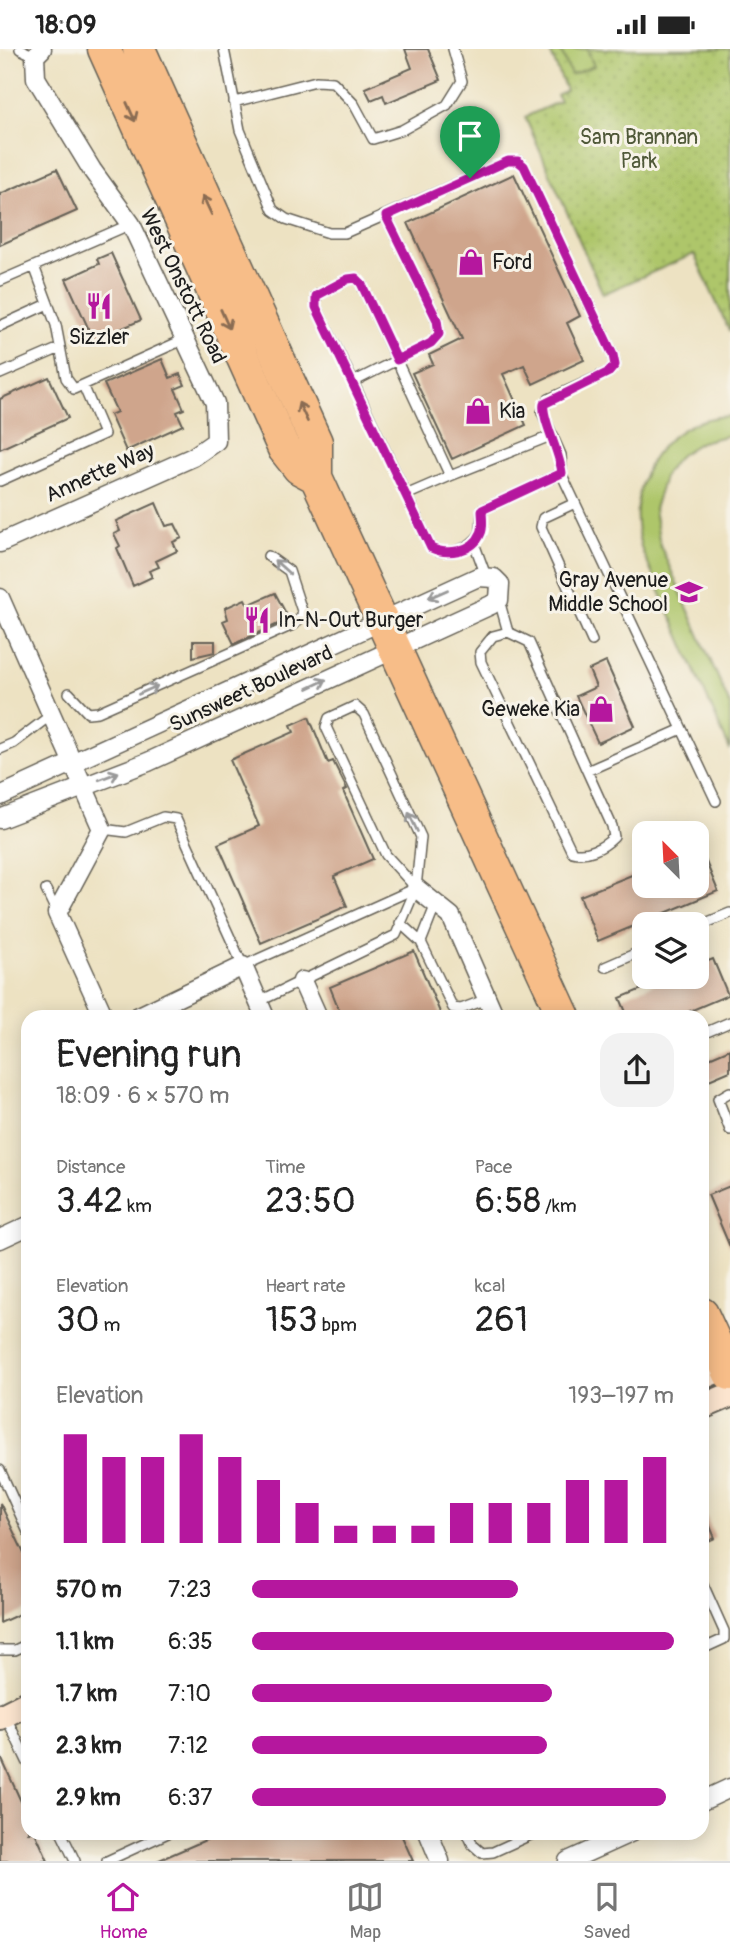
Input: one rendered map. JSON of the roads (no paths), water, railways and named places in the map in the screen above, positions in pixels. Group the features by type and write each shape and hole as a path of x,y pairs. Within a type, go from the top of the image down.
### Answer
{"highway":[{"path":"104,49 284,449 299,467 316,477"},
{"path":"139,49 317,442 316,477 561,1010"},
{"path":"709,1334 723,1375"}],"main road":[{"path":"709,1396 723,1375"},
{"path":"2,1715 21,1706"}],"street":[{"name":"West Onstott Road","path":"32,51 36,78 92,170 131,224 215,403 216,441"},
{"name":"Annette Way","path":"0,543 193,457 216,441"},
{"name":"Sunsweet Boulevard","path":"0,796 71,760 381,620 486,576"},
{"path":"486,576 499,585 499,600"},
{"path":"0,598 6,627 51,715 102,829 57,913 101,1010"},
{"name":"Sunsweet Boulevard","path":"0,819 148,762 499,600"},
{"path":"416,888 452,916 492,1010"},
{"path":"152,1010 243,966 262,1009"},
{"path":"302,981 315,1010"},
{"path":"0,1239 21,1229"},
{"path":"709,1798 730,1788"},
{"path":"431,1840 440,1861"},
{"path":"568,1861 614,1840"}],"lane":[{"path":"224,49 240,130 273,210 286,219 329,233 345,233 508,161 518,161 524,166 613,355 615,365 609,372 544,404 542,412 561,455 562,473 716,801"},
{"path":"234,102 316,81 333,82 354,104 373,139 402,130 447,105 462,81 453,49"},
{"path":"353,382 431,343 439,334 437,320 386,216"},
{"path":"0,281 131,224"},
{"path":"34,266 48,304 66,378 74,389 185,339"},
{"path":"450,476 361,283 356,278 348,279 316,296 316,307 431,548 443,553 463,549 474,543 481,533 482,510 562,473"},
{"path":"0,326 48,304"},
{"path":"0,374 60,348"},
{"path":"0,481 104,434 83,385"},
{"path":"406,495 553,435"},
{"path":"575,502 543,518 541,527 592,641"},
{"path":"474,543 486,576"},
{"path":"69,693 88,713 98,712 295,624 303,614 289,571 268,556"},
{"path":"499,600 508,632"},
{"path":"508,632 529,642 587,771 612,826 614,837 607,844 582,855 572,852 567,843 481,662 480,652 493,636 508,632"},
{"path":"262,1009 302,981 396,935 416,888 421,837 364,714 355,706 329,718 326,727 386,855 416,888"},
{"path":"0,749 14,743 51,715"},
{"path":"587,771 682,729"},
{"path":"102,829 126,832 163,817 176,819 243,966 416,888"},
{"path":"46,890 57,913"},
{"path":"421,942 436,904"},
{"path":"709,922 730,913"},
{"path":"400,923 421,942 453,1008 461,1009 488,999"},
{"path":"604,967 632,955"},
{"path":"709,1031 730,1022"},
{"path":"730,1092 718,1099 730,1130"},
{"path":"0,1470 21,1516"},
{"path":"709,1598 724,1631 724,1639 709,1646"},
{"path":"0,1650 21,1647"},
{"path":"2,1715 21,1749"},
{"path":"65,1840 75,1861"},
{"path":"107,1861 153,1840"},
{"path":"471,1840 482,1853 493,1852 519,1840"}],"place":[{"name":"Ford","path":"471,262"},
{"name":"Sizzler","path":"99,306"},
{"name":"Kia","path":"478,411"},
{"name":"Gray Avenue Middle School","path":"689,592"},
{"name":"In-N-Out Burger","path":"257,620"},
{"name":"Geweke Kia","path":"601,709"}],"park label":[{"name":"Sam Brannan Park","path":"639,149"}]}
